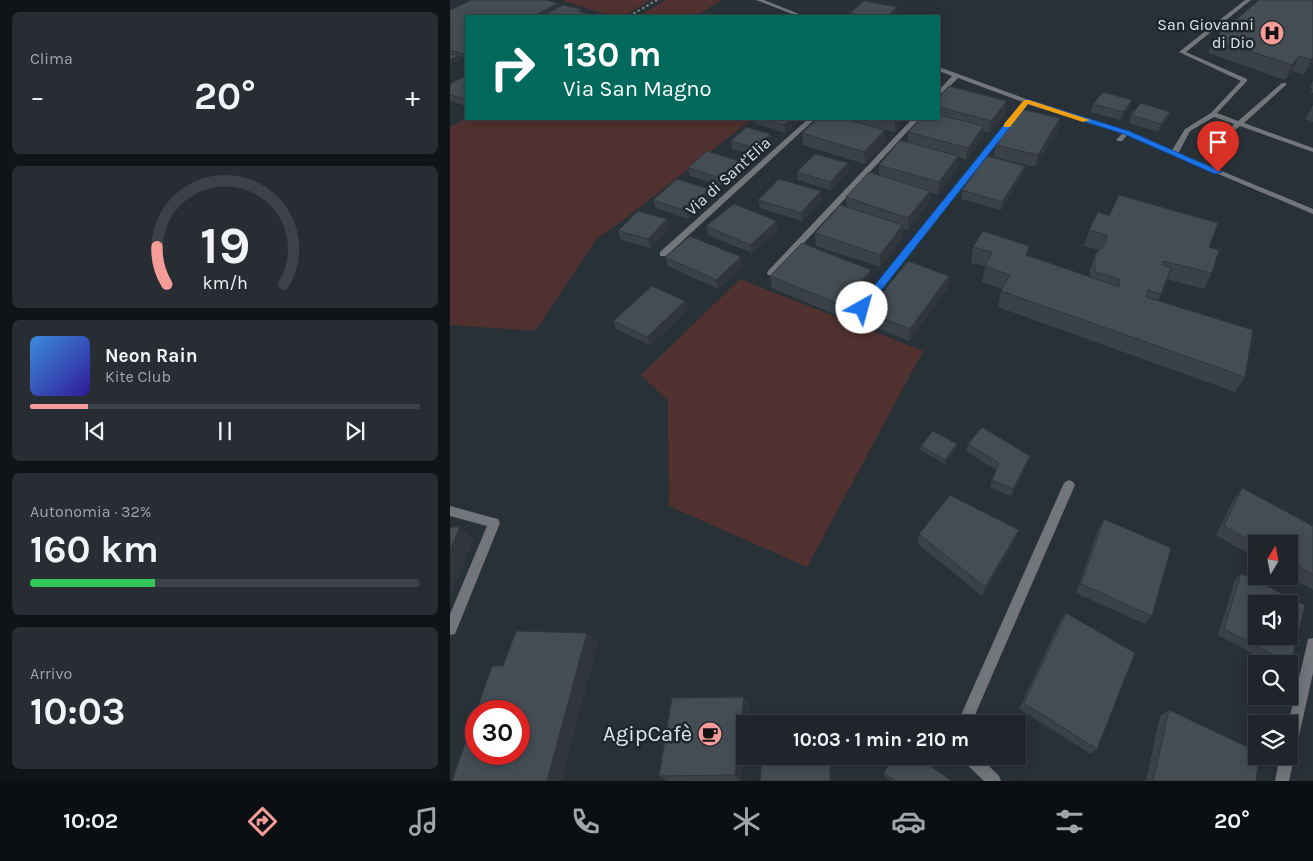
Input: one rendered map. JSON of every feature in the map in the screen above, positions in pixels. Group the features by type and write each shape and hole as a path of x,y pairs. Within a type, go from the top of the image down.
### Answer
{"street":[{"path":"759,0 798,15"},
{"path":"1175,152 1187,130 1213,114 1245,80 1182,52 1248,0"},
{"path":"940,70 1126,133 1175,152 1313,212"},
{"path":"940,93 956,76"},
{"path":"1227,134 1284,84"},
{"path":"862,308 1027,101"},
{"path":"1213,114 1313,150"},
{"name":"Via di Sant'Elia","path":"662,254 811,120"},
{"path":"771,273 915,120"},
{"path":"1120,140 1126,133"},
{"path":"968,715 1069,485"},
{"path":"450,511 494,523 450,629"},
{"path":"1297,715 1313,644"},
{"path":"977,765 994,781"},
{"path":"1282,781 1285,765"}],"path":[{"path":"631,15 657,0"}],"shaded area":[{"path":"561,0 650,0 626,15 610,15"},
{"path":"666,0 721,0 698,15 641,15"},
{"path":"465,119 751,120 614,227 597,238 535,331 450,325 450,127"},
{"path":"740,279 923,351 807,567 669,506 668,401 641,375"}],"building":[{"path":"472,0 545,0 558,3 536,15 465,15 465,53 463,54 450,50 450,10"},
{"name":"San Giovanni di Dio","path":"1259,0 1313,0 1313,57 1311,60 1299,56 1292,65 1213,39"},
{"path":"864,1 897,7 889,15 850,13"},
{"path":"563,5 581,9 577,11 594,15 544,15"},
{"path":"450,54 458,56 450,60"},
{"path":"465,78 465,99 450,95 450,84"},
{"path":"949,86 1007,101 991,121 940,107 940,95"},
{"path":"1103,92 1132,100 1123,112 1093,104"},
{"path":"1141,103 1170,112 1161,124 1131,115"},
{"path":"1021,109 1060,118 1038,155 996,145"},
{"path":"940,115 984,126 968,148 908,132 919,120 940,120"},
{"path":"767,120 791,120 784,125"},
{"path":"816,120 849,120 885,130 864,152 802,133"},
{"path":"746,127 771,134 756,148 731,141"},
{"path":"900,140 958,156 939,182 879,165"},
{"path":"707,151 742,162 724,179 688,168"},
{"path":"815,154 848,163 830,182 797,172"},
{"path":"987,156 1025,166 1002,202 962,190"},
{"path":"869,172 930,191 908,218 846,197"},
{"path":"677,179 709,189 686,211 653,200"},
{"path":"779,179 821,191 801,213 758,200"},
{"path":"1119,195 1218,223 1209,247 1219,250 1212,273 1163,261 1162,265 1171,268 1161,294 1148,290 1146,297 1253,330 1245,377 1001,291 1010,275 985,266 992,252 973,247 983,231 1029,246 1026,255 1119,287 1119,279 1095,272 1095,255 1106,243 1107,235 1089,230 1098,212 1109,216"},
{"path":"734,204 777,221 750,245 706,226"},
{"path":"840,205 903,225 880,255 815,233"},
{"path":"638,211 667,219 648,239 618,231"},
{"path":"690,236 741,257 716,280 665,257"},
{"path":"802,243 871,270 841,305 770,276"},
{"path":"908,261 949,276 910,329 867,312"},
{"path":"652,286 685,301 647,337 613,321"},
{"path":"982,427 1030,456 1013,489 992,480 999,463 968,444"},
{"path":"933,431 957,444 945,460 921,446"},
{"path":"1242,488 1313,526 1313,575 1298,566 1298,535 1248,535 1248,539 1224,526"},
{"path":"950,495 1019,530 985,587 919,534"},
{"path":"1104,519 1171,548 1152,616 1081,584"},
{"path":"450,527 460,527 450,550"},
{"path":"1241,573 1248,576 1248,585 1265,585 1285,595 1248,595 1248,642 1224,629"},
{"path":"1298,602 1305,605 1298,634"},
{"path":"1066,613 1135,653 1097,749 1024,703"},
{"path":"516,631 587,633 547,781 452,781 465,744 465,765 530,765 530,700 480,700 492,666 503,666"},
{"path":"1255,645 1296,645 1293,655 1274,655"},
{"name":"AgipCafè","path":"744,697 742,715 736,715 735,775 659,776 672,698"},
{"path":"1169,710 1248,747 1248,765 1258,765 1256,781 1153,781"},
{"path":"761,765 830,765 830,781 760,781"},
{"path":"888,765 929,765 952,781 896,781 884,773"}],"slow traffic":[{"path":"1007,126 1027,101 1086,120"}],"place":[{"name":"San Giovanni di Dio","path":"1272,33"},
{"name":"AgipCafè","path":"710,734"}],"route":[{"path":"862,308 1027,101 1126,133 1175,152 1218,172"}]}
